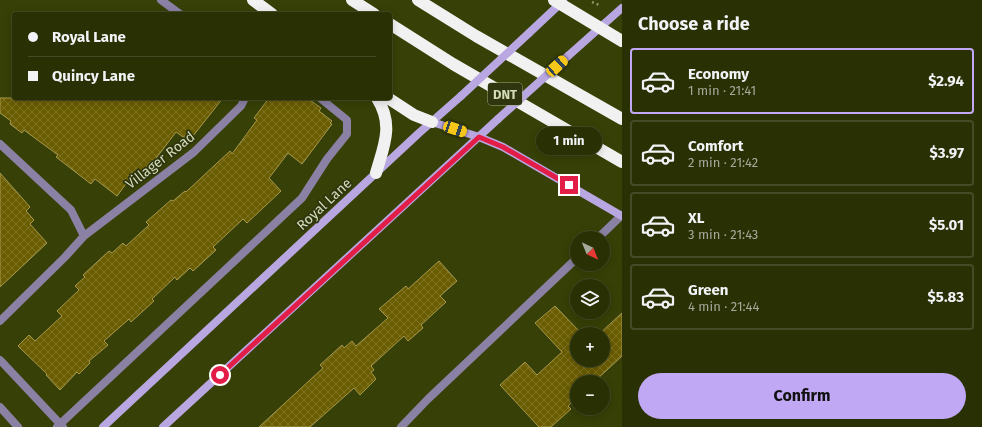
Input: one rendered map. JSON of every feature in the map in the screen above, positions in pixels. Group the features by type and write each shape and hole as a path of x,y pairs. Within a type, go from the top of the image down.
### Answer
{"highway":[{"path":"253,0 269,12"},
{"path":"352,0 371,12"},
{"name":"DNT","path":"418,0 476,36 622,119"},
{"path":"559,1 622,41"},
{"name":"DNT","path":"392,25 453,64 622,162"},
{"path":"376,173 387,134 387,123 378,100"},
{"path":"391,100 414,115 432,122"}],"main road":[{"name":"Royal Lane","path":"103,427 529,33 559,1"},
{"path":"163,427 498,119 622,8"},
{"path":"432,122 479,137 503,147 622,216"}],"street":[{"path":"161,0 177,12"},
{"name":"Villager Road","path":"0,321 65,257 84,236 194,152 241,106 244,100"},
{"path":"0,360 60,426 302,198 327,159 347,134 347,120 322,100"},
{"path":"0,144 71,210 84,236"},
{"path":"606,231 622,216"},
{"path":"401,427 428,399 570,265"},
{"path":"0,407 18,427"}],"path":[{"path":"592,2 599,5"}],"building":[{"path":"0,98 12,98 12,100 221,100 189,141 176,132 141,178 134,173 117,196 95,179 91,184 56,157 58,155 24,130 22,133 10,124 11,121 0,113"},
{"path":"268,100 310,100 321,108 319,111 332,121 330,123 332,124 302,164 288,153 269,178 281,191 247,223 243,219 213,247 216,250 193,271 190,268 177,280 175,277 152,299 154,301 131,322 129,319 104,341 108,345 89,361 90,363 79,374 77,372 60,390 46,375 47,374 18,346 29,335 35,341 62,316 57,311 79,290 75,286 85,277 83,275 109,251 112,253 123,243 126,246 149,225 146,222 171,200 173,201 185,191 186,192 230,151 232,154 257,120 254,118"},
{"path":"0,173 30,207 26,211 34,220 30,224 47,243 0,287"},
{"path":"439,261 457,281 440,296 446,302 421,325 423,328 408,341 404,336 371,366 374,370 371,372 376,379 360,395 354,388 310,427 259,427 323,368 320,365 342,345 344,348 352,341 356,346 388,318 379,309 406,286 408,289"},
{"path":"555,306 575,327 570,327 570,367 610,367 610,327 607,327 622,313 622,356 602,375 570,375 570,404 568,406 570,410 551,427 539,427 500,385 525,362 537,375 562,352 535,323"}],"route":[{"path":"220,375 479,137 503,147 569,185"}]}
